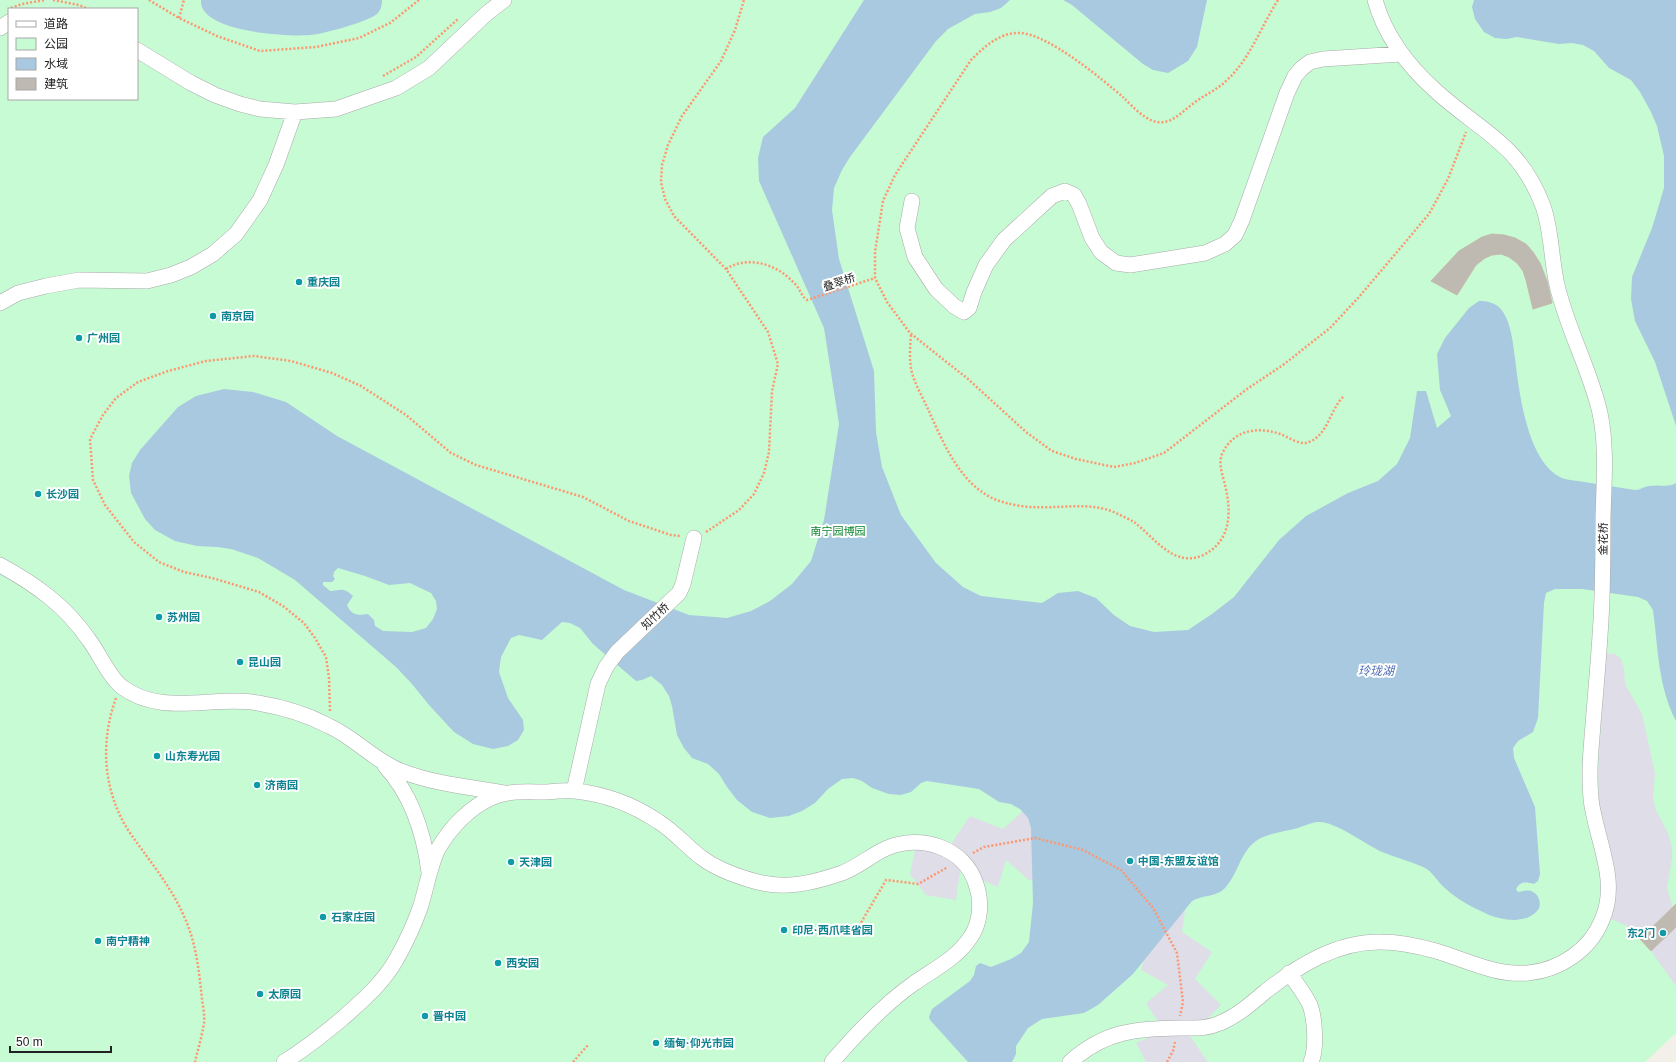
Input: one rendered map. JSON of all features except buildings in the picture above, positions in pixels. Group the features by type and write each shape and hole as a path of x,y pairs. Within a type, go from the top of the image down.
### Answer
{"street":[{"path":"138,51 191,83 215,95 240,104 260,109 295,112 336,109 396,88 429,68 486,14 504,0"},
{"name":"金花桥","path":"1070,1062 1094,1043 1114,1035 1142,1029 1207,1028 1224,1022 1242,1010 1289,973 1316,957 1348,945 1378,941 1407,944 1436,951 1503,973 1528,973 1551,968 1572,958 1591,940 1602,921 1608,899 1607,864 1592,809 1590,773 1601,669 1605,463 1600,415 1592,387 1569,327 1556,282 1552,244 1542,206 1533,182 1522,164 1491,132 1471,119 1435,91 1401,54 1390,37 1375,0"},
{"path":"0,28 8,15"},
{"path":"912,200 907,228 915,257 936,289 954,306 964,312 969,308 974,292 986,265 1004,240 1052,196 1065,191 1074,195 1092,238 1101,252 1116,263 1130,265 1205,253 1225,244 1237,230 1287,93 1295,76 1302,68 1310,62 1323,59 1401,54"},
{"path":"0,303 18,293 79,280 147,281 171,275 191,267 213,254 236,234 260,200 276,165 295,112"},
{"name":"知竹桥","path":"574,791 598,684 606,667 617,652 679,593 685,576 694,538"},
{"path":"0,565 27,580 56,601 86,635 102,662 121,686 134,694 152,701 179,704 214,701 257,702 294,712 330,726 378,758 401,771 449,785 505,793 574,791 608,797 641,811 661,823 702,858 714,866 734,875 757,882 783,886 804,884 820,880 846,872 884,849 899,844 918,843 947,849 961,860 973,876 979,897 980,911 978,923 973,934 955,955 939,968 913,984 882,1009 832,1062"},
{"path":"378,758 397,780 411,807 427,855 429,877"},
{"path":"284,1062 314,1042 367,997 383,979 396,959 419,910 438,850 455,825 472,809 488,799 505,793"},
{"path":"1289,973 1305,995 1310,1006 1313,1018 1314,1041 1312,1062"}],"path":[{"path":"17,8 22,4 45,0"},
{"path":"53,0 86,8"},
{"path":"149,0 179,18 217,36 260,51 316,47 359,38 390,23 419,0"},
{"path":"179,18 184,0"},
{"path":"330,726 329,678 326,657 304,623 282,606 259,592 212,578 184,572 159,562 134,542 105,505 93,480 90,439 102,415 116,398 138,382 168,371 206,361 254,356 291,361 332,373 361,386 406,416 451,453 476,464 505,475 583,497 629,522 671,535 694,538 703,534 739,510 754,494 764,473 769,452 772,391 778,364 768,332 726,269 674,216 665,199 661,182 662,165 668,145 682,116 721,61 735,30 744,0"},
{"path":"1278,0 1251,51 1240,66 1225,82 1195,102 1173,120 1162,123 1150,120 1092,71 1040,38 1020,33 1004,36 986,44 971,60 895,175 883,201 875,252 875,278 887,302 912,334 968,379 1026,432 1052,451 1076,459 1114,467 1135,463 1164,453 1247,389 1283,365 1330,328 1359,297 1429,214 1448,179 1471,119"},
{"path":"376,79 384,76 416,56 462,15"},
{"name":"叠翠桥","path":"726,269 734,264 744,262 756,262 771,266 786,275 796,284 803,297 807,300 875,278"},
{"path":"912,334 910,353 912,373 947,451 962,473 978,489 991,498 1006,503 1033,507 1092,507 1114,512 1134,523 1151,539 1181,558 1192,559 1203,555 1215,548 1226,534 1228,506 1226,487 1221,470 1221,456 1237,435 1248,430 1265,430 1280,434 1299,442 1307,443 1316,439 1322,432 1334,409 1344,396"},
{"path":"121,686 110,720 105,749 106,775 118,810 128,829 147,855 183,914 196,946 204,1022 195,1062"},
{"path":"859,926 886,880 918,884 984,847 1035,838 1083,850 1121,870 1153,908 1177,953 1183,1002 1173,1051 1167,1062"},
{"path":"573,1062 588,1045"}],"green space":[{"name":"南宁园博园","path":"0,0 1676,0 1676,1033 1645,1062 0,1062"}],"shaded area":[{"path":"1605,653 1615,654 1621,659 1624,668 1625,684 1642,714 1655,773 1653,796 1655,808 1668,833 1672,848 1672,858 1667,888 1673,908 1640,939 1625,925 1611,919 1615,898 1606,834 1599,805 1598,773"},
{"name":"中国-东盟友谊馆","path":"1034,801 1188,889 1182,932 1212,952 1195,979 1221,1005 1190,1036 1208,1062 1146,1062 1136,1043 1164,1031 1146,1003 1168,985 1141,970 1149,941 1056,858 1030,881 1006,860 998,887 960,871 956,900 926,895 910,874 917,840 949,847 970,816 1003,829"},
{"path":"1676,928 1676,986 1651,951 1672,929 1673,930"}],"water":[{"path":"201,0 382,0 381,7 377,14 364,21 310,35 283,35 228,26 214,19 204,11"},
{"name":"玲珑湖","path":"864,0 1010,0 1001,8 990,12 975,14 948,29 936,41 842,170 834,188 832,210 839,259 874,371 876,432 882,467 901,515 936,563 963,587 981,596 1042,603 1058,593 1078,591 1096,598 1114,615 1130,626 1154,632 1188,630 1234,597 1279,540 1306,516 1348,493 1378,481 1397,464 1410,438 1417,391 1426,391 1437,428 1451,416 1440,390 1437,354 1445,338 1469,308 1479,301 1489,302 1499,307 1509,324 1522,406 1527,424 1532,441 1540,456 1549,468 1560,477 1566,479 1635,490 1648,486 1670,485 1676,483 1676,721 1670,708 1662,681 1653,610 1647,601 1638,597 1582,589 1555,589 1546,593 1544,603 1538,718 1533,732 1518,741 1513,748 1514,758 1535,807 1540,874 1538,881 1534,884 1524,883 1516,889 1518,892 1526,890 1537,895 1540,905 1538,910 1533,915 1527,918 1513,920 1487,914 1455,897 1425,868 1382,852 1350,833 1332,825 1324,822 1311,823 1294,829 1267,835 1253,844 1244,855 1234,876 1225,888 1218,893 1192,901 1133,974 1098,1005 1084,1013 1042,1019 1028,1028 1016,1046 1016,1054 1012,1062 968,1062 930,1020 929,1017 932,1009 970,981 974,975 976,966 980,963 991,967 1011,959 1021,953 1029,942 1033,903 1031,828 1028,818 1020,809 1011,804 999,802 979,789 927,781 921,783 911,792 901,795 889,794 872,788 862,781 853,778 842,779 828,789 815,803 802,811 789,816 770,818 752,812 737,800 719,774 708,764 692,758 684,748 677,735 669,696 662,685 651,676 636,681 593,644 580,628 570,623 562,622 542,640 519,635 511,638 501,657 499,672 508,698 523,720 524,730 518,740 508,746 493,749 473,744 454,732 396,667 295,580 258,558 231,549 197,546 175,541 155,530 145,519 131,493 129,476 132,463 140,450 178,407 196,396 224,389 253,392 286,402 337,436 624,590 689,615 727,618 751,611 770,601 792,584 811,561 824,520 839,424 824,328 759,181 758,158 763,137 795,108","holes":["338,568 389,585 410,583 431,593 436,601 437,609 433,619 426,628 412,632 383,631 375,626 374,620 368,614 358,615 351,611 347,605 353,596 350,593 342,590 330,591 323,585 323,582 332,582 335,579 333,576 334,572"]},
{"path":"1063,0 1207,0 1197,47 1188,61 1168,73 1153,70 1143,64 1072,5"},
{"path":"1474,0 1676,0 1676,426 1655,362 1635,321 1631,299 1632,277 1652,228 1664,188 1664,156 1657,126 1651,112 1640,92 1631,80 1609,68 1594,51 1583,45 1572,43 1559,44 1517,37 1506,39 1495,38 1484,32 1475,19 1472,7"}],"place":[{"name":"重庆园","path":"299,282"},
{"name":"南京园","path":"213,316"},
{"name":"广州园","path":"79,338"},
{"name":"长沙园","path":"38,494"},
{"name":"苏州园","path":"159,617"},
{"name":"昆山园","path":"240,662"},
{"name":"山东寿光园","path":"157,756"},
{"name":"济南园","path":"257,785"},
{"name":"中国-东盟友谊馆","path":"1130,861"},
{"name":"天津园","path":"511,862"},
{"name":"石家庄园","path":"323,917"},
{"name":"印尼·西爪哇省园","path":"784,930"},
{"name":"东2门","path":"1663,933"},
{"name":"南宁精神","path":"98,941"},
{"name":"西安园","path":"498,963"},
{"name":"太原园","path":"260,994"},
{"name":"晋中园","path":"425,1016"},
{"name":"缅甸·仰光市园","path":"656,1043"}]}
